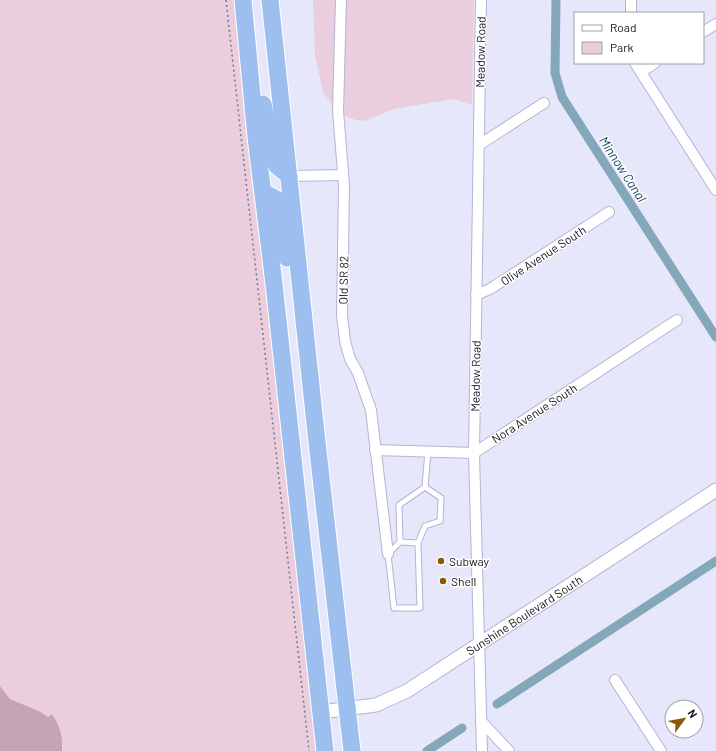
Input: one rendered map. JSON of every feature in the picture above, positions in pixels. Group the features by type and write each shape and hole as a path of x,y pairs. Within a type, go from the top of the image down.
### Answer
{"highway":[{"path":"243,0 325,751"},
{"path":"252,0 263,106 274,158 277,166 289,176"},
{"path":"270,0 309,370 352,751"},
{"path":"263,192 276,200 281,217 288,261 296,345 309,370"}],"street":[{"name":"Old SR 82","path":"341,0 338,111 343,175 342,315 345,341 350,358 358,373 369,404 388,554"},
{"name":"Meadow Road","path":"481,0 474,452 482,751"},
{"path":"631,0 631,12"},
{"path":"704,31 716,24"},
{"path":"636,64 712,176 716,190"},
{"path":"641,72 653,64"},
{"path":"479,145 544,103"},
{"path":"289,176 343,175"},
{"name":"Olive Avenue South","path":"476,295 490,289 610,212"},
{"name":"Nora Avenue South","path":"474,452 677,320"},
{"path":"375,450 474,452"},
{"name":"Sunshine Boulevard South","path":"321,712 376,705 397,696 716,490"},
{"path":"615,680 661,751"},
{"path":"480,721 509,751"}],"lane":[{"path":"425,487 428,451"},
{"path":"425,487 441,498 440,521 425,526 418,543 420,608 394,608 388,554 400,542 399,505 425,487"},
{"path":"400,542 418,543"}],"path":[{"path":"226,0 309,751"}],"green space":[{"path":"0,0 238,0 320,751 62,751 63,746 52,714 48,717 39,711 10,699 0,686"},
{"path":"313,0 474,0 472,105 453,99 394,109 365,121 347,117 335,108 323,92 315,55"}],"shaded area":[{"path":"0,686 10,699 39,711 48,717 52,714 60,731 62,751 0,751"}],"waterway":[{"name":"Minnow Canal","path":"556,0 555,73 562,97 716,337"},
{"path":"497,704 716,561"},
{"path":"427,751 462,728"}],"place":[{"name":"Subway","path":"441,561"},
{"name":"Shell","path":"443,581"}]}
